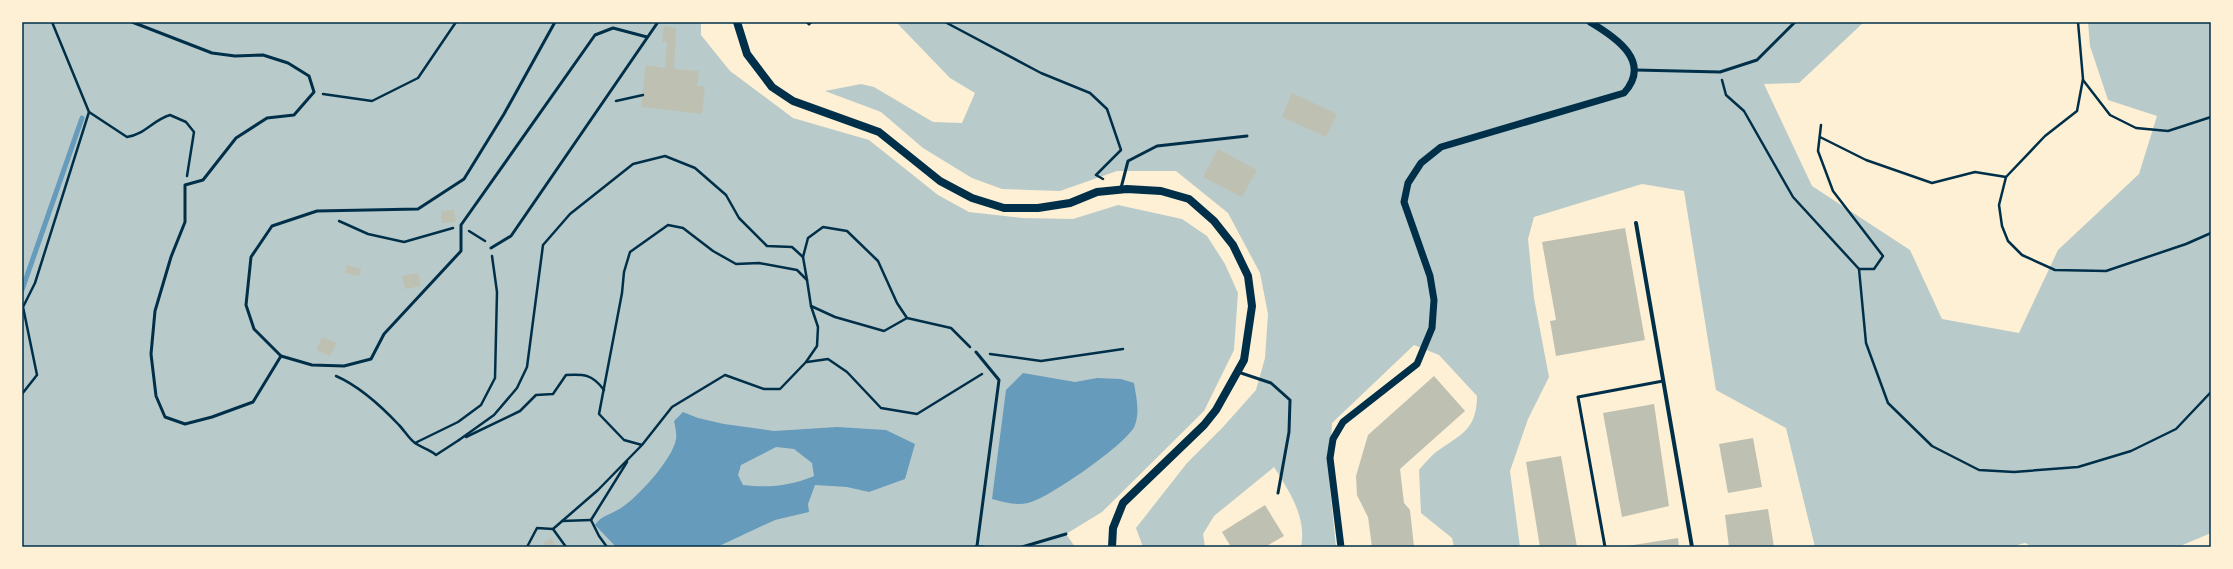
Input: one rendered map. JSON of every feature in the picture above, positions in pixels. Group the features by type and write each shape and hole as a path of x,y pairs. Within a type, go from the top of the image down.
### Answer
{"main road":[{"path":"737,22 747,54 772,87 793,101 879,132 940,181 972,198 1004,208 1038,208 1070,203 1097,192 1121,190 1161,192 1189,199 1214,221 1233,245 1248,276 1252,306 1244,360 1216,410 1204,426 1123,503 1113,528 1112,547"}],"street":[{"path":"1341,547 1330,458 1333,439 1343,422 1417,364 1432,328 1434,300 1430,276 1404,202 1408,183 1421,163 1440,147 1624,94 1632,84 1636,70 1629,52 1590,22"},
{"path":"1636,223 1692,547"}],"lane":[{"path":"132,22 212,53 236,56 263,55 288,63 309,76 314,92 294,115 267,118 236,138 203,180 185,185 185,222 155,311 151,354 156,396 165,417 184,424 212,417 253,402 281,356"},
{"path":"555,22 504,114 464,179 418,209 317,211 272,226 251,257 246,305 254,329 281,356 312,365 344,366 371,359 384,334 461,251 461,225 595,35 613,28 647,36"},
{"path":"491,248 511,236 599,105 658,22"},
{"path":"807,22 809,24 811,22"},
{"path":"1636,70 1720,72 1757,60 1795,22"},
{"path":"1121,190 1128,161 1156,146 1247,136"},
{"path":"976,352 989,370 999,380 976,546 983,547"},
{"path":"1238,372 1272,383 1290,400 1289,432 1278,493"},
{"path":"1606,547 1578,397 1663,381"},
{"path":"1022,547 1066,534"}],"path":[{"path":"52,22 90,112 127,137 136,136 159,118 170,115 186,122 194,132 185,185"},
{"path":"314,92 372,101 418,78 456,22"},
{"path":"945,22 1041,74 1090,93 1107,109 1121,150 1096,174 1121,190"},
{"path":"2078,22 2083,80 2077,112 2045,136 2006,177 1999,205 2002,226 2008,241 2022,255 2055,270 2106,271 2186,244 2211,233"},
{"path":"1720,72 1726,95 1744,111 1793,197 1859,269 1866,343 1888,404 1932,446 1979,470 2014,472 2078,467 2131,451 2176,429 2211,392"},
{"path":"2083,80 2110,115 2136,128 2168,131 2211,117"},
{"path":"599,105 643,95"},
{"path":"22,394 37,375 23,307 35,283 90,112"},
{"path":"1821,125 1818,151 1833,191 1883,256 1874,269 1859,269"},
{"path":"1820,137 1866,160 1932,183 1975,172 2006,177"},
{"path":"334,374 348,381 372,401 398,424 415,444 428,448 436,455 459,440 494,415 516,388 527,367 543,245 570,214 633,164 665,156 695,168 726,195 739,218 767,246 792,247 803,257"},
{"path":"317,211 368,234 404,242 461,225 486,242 491,248 496,292 496,378 482,405 458,422 415,444"},
{"path":"642,445 624,440 599,414 624,272 630,252 668,225 683,228 713,251 736,264 759,263 797,270 807,280"},
{"path":"527,547 537,528 553,529 598,490 642,445 672,407 725,375 764,389 780,389 806,362 816,346 818,327 811,306 803,257 808,238 823,227 847,231 878,261 897,303 907,318"},
{"path":"811,306 835,316 884,331 907,318 951,328 976,352 1041,361 1123,349"},
{"path":"806,362 828,359 847,372 881,408 917,414 989,370"},
{"path":"459,440 520,411 536,395 553,394 566,375 583,374 597,380 604,390"},
{"path":"591,520 629,458"},
{"path":"562,521 591,520"},
{"path":"591,520 599,536 607,547"},
{"path":"553,529 566,547"}],"shaded area":[{"path":"22,22 701,22 701,35 730,71 793,118 869,140 938,195 969,212 1022,218 1073,219 1118,205 1182,219 1207,236 1225,264 1238,293 1234,350 1204,411 1102,512 1066,534 1075,547 22,547"},
{"path":"896,22 1864,22 1799,83 1764,84 1812,186 1910,250 1942,319 2019,333 2058,250 2139,174 2157,116 2108,100 2090,46 2088,22 2211,22 2211,533 2178,547 2033,547 2025,543 2010,547 1815,547 1786,428 1716,390 1684,191 1642,184 1534,217 1528,239 1534,298 1549,377 1528,419 1510,471 1520,547 1454,547 1452,538 1421,513 1419,470 1436,452 1460,436 1466,430 1474,417 1477,396 1439,355 1414,345 1332,423 1329,478 1336,547 1301,547 1302,536 1299,515 1291,495 1274,467 1214,516 1203,534 1205,547 1143,547 1136,528 1187,463 1223,427 1256,390 1265,358 1268,314 1260,273 1228,213 1176,171 1117,171 1060,191 1002,189 972,178 923,148 881,112 825,91 861,84 874,87 933,122 962,123 975,93 950,78"}],"water":[{"path":"1023,373 1075,382 1097,378 1121,379 1134,383 1137,414 1135,425 1130,433 1104,456 1052,492 1028,503 1014,504 992,499 1006,390"},
{"path":"683,412 698,418 724,424 774,431 837,427 886,430 915,444 905,479 869,492 847,487 815,485 808,504 809,512 775,520 717,547 616,547 595,525 603,517 618,510 636,496 661,467 668,457 676,439 674,421","holes":["776,447 794,449 812,463 814,476 788,484 762,486 743,485 738,475 741,465"]}],"building":[{"path":"664,26 676,28 674,69 699,71 697,86 705,86 702,114 641,107 646,65 665,68 667,41 662,42"},
{"path":"1292,93 1337,114 1326,137 1282,117"},
{"path":"1218,149 1257,170 1242,197 1203,177"},
{"path":"454,210 456,222 442,223 441,211"},
{"path":"1625,228 1645,340 1556,356 1550,321 1556,320 1542,242"},
{"path":"347,265 361,269 359,276 345,273"},
{"path":"418,273 421,286 405,289 402,276"},
{"path":"322,337 337,343 330,356 316,350"},
{"path":"1434,376 1465,411 1400,469 1404,503 1410,510 1414,547 1372,547 1368,517 1357,495 1356,476 1368,435"},
{"path":"1654,404 1669,506 1622,517 1603,413"},
{"path":"1753,438 1762,487 1728,493 1719,444"},
{"path":"1561,456 1577,547 1540,547 1526,462"},
{"path":"1265,505 1284,536 1265,547 1231,547 1222,532"},
{"path":"1768,509 1774,547 1729,547 1725,515"},
{"path":"551,538 556,547 546,547 544,542"},
{"path":"1678,538 1679,547 1627,547 1627,546"}],"waterway":[{"path":"22,290 82,118"}]}
